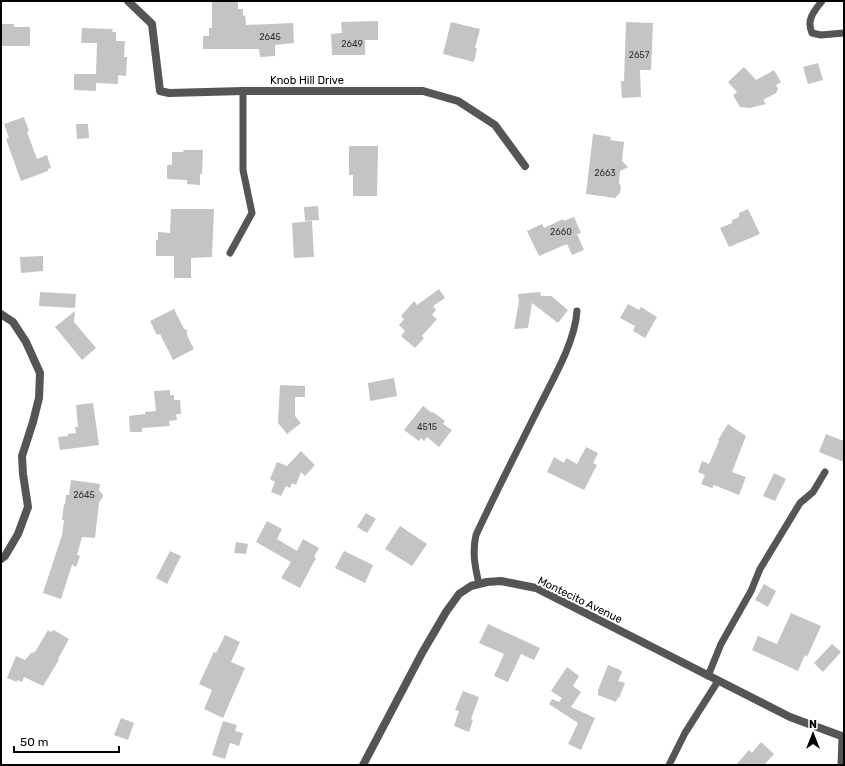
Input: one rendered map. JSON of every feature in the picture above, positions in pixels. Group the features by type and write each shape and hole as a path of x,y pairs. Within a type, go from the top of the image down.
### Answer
{"street":[{"name":"Knob Hill Drive","path":"128,1 152,24 160,91 169,93 243,91 423,91 458,101 495,125 525,166"},
{"path":"1,314 13,322 26,342 40,373 39,398 22,456 28,507 18,534 1,559"},
{"name":"Montecito Avenue","path":"363,765 422,653 458,594 471,586 501,581 536,588 790,717 843,737"}],"lane":[{"path":"822,1 810,17 809,23 812,33 822,35 844,33"},
{"path":"230,253 252,213 243,170 243,91"},
{"path":"479,584 474,564 474,543 476,535 550,386 569,343 576,322 577,311"},
{"path":"708,676 721,644 751,591 760,569 800,503 813,492 825,472"},
{"path":"669,765 685,733 718,681"},
{"path":"841,765 843,737"}],"building":[{"path":"212,1 238,1 238,9 243,9 243,16 245,15 246,25 293,23 294,43 275,45 275,56 260,57 259,49 203,49 203,36 209,36 209,28 212,28"},
{"path":"378,21 378,40 365,40 365,55 332,55 331,34 342,33 341,22"},
{"path":"451,22 480,29 475,48 477,48 474,62 443,54"},
{"path":"626,22 653,23 651,70 640,70 641,97 622,98 621,81 624,81"},
{"path":"1,24 14,24 14,27 30,27 30,46 1,46"},
{"path":"82,28 113,29 112,32 116,32 116,41 125,41 124,57 127,57 126,76 118,75 118,84 96,83 96,91 74,90 74,74 96,74 97,43 81,43"},
{"path":"818,63 823,80 808,84 803,67"},
{"path":"744,67 756,80 774,70 781,82 776,85 778,89 776,93 763,100 766,104 750,108 740,107 733,95 737,92 728,82"},
{"path":"24,117 29,131 27,132 37,159 47,155 51,168 48,169 48,171 21,181 6,139 9,138 4,124"},
{"path":"76,124 88,124 89,138 77,139"},
{"path":"593,134 611,137 610,140 624,142 622,161 628,167 620,171 620,193 615,198 586,194"},
{"path":"349,146 378,146 377,196 353,196 353,175 349,175"},
{"path":"184,150 203,150 200,185 187,184 187,180 167,179 167,165 172,165 172,152 183,152"},
{"path":"318,206 319,220 305,221 304,207"},
{"path":"171,209 214,209 212,257 191,258 191,278 174,278 174,256 156,256 156,240 158,240 158,232 170,233"},
{"path":"748,209 760,234 729,247 720,228 732,223 732,220 739,217 739,213"},
{"path":"574,217 581,233 577,234 584,250 572,255 567,244 539,256 527,231 542,224 544,228 563,219 564,221"},
{"path":"312,221 314,257 294,258 292,223"},
{"path":"43,256 43,271 21,273 20,257"},
{"path":"439,289 445,298 433,306 436,310 432,315 437,319 422,336 424,338 415,348 401,336 405,331 399,325 404,319 401,316 414,301 417,305"},
{"path":"40,292 76,294 75,308 39,306"},
{"path":"540,292 541,296 551,296 568,310 558,323 532,303 528,328 514,329 519,301 518,294"},
{"path":"628,304 639,310 641,307 657,317 645,338 633,331 635,326 620,318"},
{"path":"174,309 184,329 187,330 187,335 194,349 173,360 160,334 157,335 150,321"},
{"path":"75,311 74,322 96,348 82,360 55,327"},
{"path":"394,378 397,396 370,401 368,383"},
{"path":"280,385 305,386 305,397 295,397 295,416 301,423 287,434 278,423"},
{"path":"170,390 170,395 174,395 174,400 180,400 181,414 176,414 177,420 169,421 170,426 142,428 142,432 130,432 129,416 156,411 154,391"},
{"path":"93,403 99,445 60,450 58,437 76,433 75,427 78,427 76,405"},
{"path":"423,406 445,421 443,424 452,430 439,447 427,437 424,441 421,438 419,441 404,430"},
{"path":"728,424 746,436 732,472 746,477 739,495 714,485 712,488 701,484 705,475 698,472 702,461 709,464 719,441 718,440"},
{"path":"826,434 844,441 844,462 819,452"},
{"path":"586,447 598,453 593,463 597,465 584,490 547,472 554,457 564,463 566,458 577,464"},
{"path":"301,451 315,465 305,476 301,472 296,485 292,483 290,488 286,486 281,496 271,492 275,482 270,479 277,462 287,466"},
{"path":"774,473 786,479 775,501 763,496"},
{"path":"71,480 100,484 99,490 103,495 99,502 95,538 82,537 77,555 80,556 76,567 72,565 61,599 43,593 62,535 64,504 66,495 69,495"},
{"path":"366,513 376,519 367,533 357,527"},
{"path":"267,521 282,529 277,539 297,551 303,539 319,548 314,557 316,558 300,588 281,578 291,562 256,542"},
{"path":"400,526 427,544 412,566 385,549"},
{"path":"236,542 248,544 246,554 234,553"},
{"path":"170,551 181,556 167,584 156,578"},
{"path":"344,551 373,565 365,583 335,568"},
{"path":"764,584 776,591 768,607 755,600"},
{"path":"791,613 821,626 807,657 805,655 798,671 752,650 758,636 777,644"},
{"path":"488,624 540,648 534,660 521,654 508,682 494,676 504,654 479,643"},
{"path":"48,630 50,632 54,630 69,639 58,659 59,660 43,686 24,677 22,682 17,680 17,682 7,678 16,656 25,660 31,653 35,652"},
{"path":"225,635 240,642 231,662 245,668 223,718 204,709 212,690 199,684 214,652 216,653"},
{"path":"832,644 841,652 823,672 814,663"},
{"path":"608,665 622,672 618,681 625,683 616,702 598,695 598,690"},
{"path":"567,667 579,676 573,686 581,692 571,707 595,718 581,750 568,744 578,723 549,704 552,699 559,702 562,698 551,691"},
{"path":"463,691 479,697 471,719 473,720 469,732 454,726 459,711 455,710"},
{"path":"121,718 134,723 128,740 114,735"},
{"path":"223,721 237,725 235,731 243,733 239,746 230,743 225,759 212,755"},
{"path":"761,742 774,754 765,764 767,765 736,765 749,750 752,753"}]}
